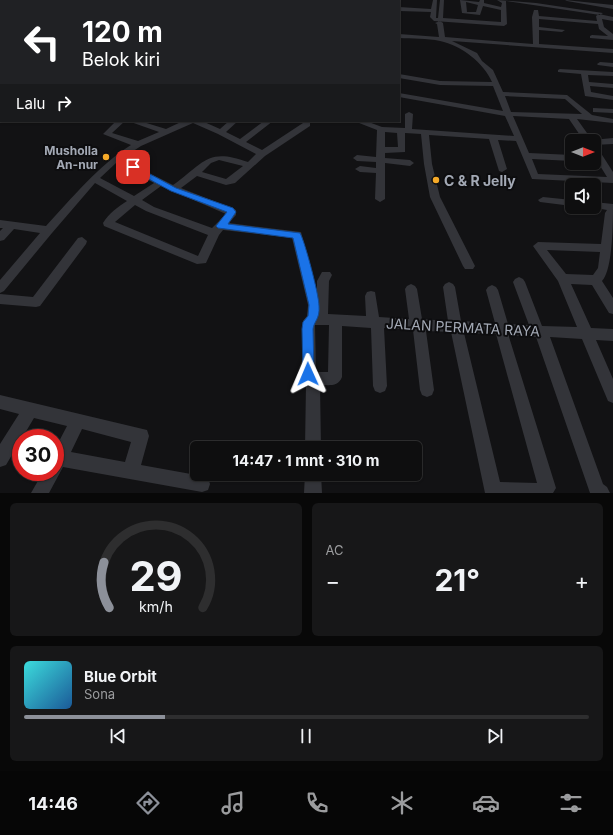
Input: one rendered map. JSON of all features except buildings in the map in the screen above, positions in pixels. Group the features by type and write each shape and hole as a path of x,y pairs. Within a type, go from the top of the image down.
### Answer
{"street":[{"path":"482,2 480,14 464,13 462,0 482,2 505,9"},
{"path":"442,39 439,21 442,3 434,2 433,18 439,21 504,24 504,2 499,0"},
{"path":"506,0 570,9 599,18"},
{"path":"568,0 613,7"},
{"path":"570,9 573,6 571,0"},
{"path":"537,4 549,10"},
{"path":"536,46 535,28 537,4"},
{"path":"599,5 599,18 603,30 613,38"},
{"path":"400,9 433,11"},
{"path":"570,9 576,21"},
{"path":"536,17 576,21 599,18 613,19"},
{"path":"461,25 502,30"},
{"path":"535,28 562,30"},
{"path":"400,36 505,41 536,46 613,51"},
{"path":"592,37 613,38"},
{"path":"442,39 475,54 480,62 490,70 535,177 613,180"},
{"path":"600,64 613,65"},
{"path":"560,71 613,74"},
{"path":"584,72 589,95 613,98"},
{"path":"402,77 440,83 496,84"},
{"path":"586,84 613,86"},
{"path":"501,94 567,97 590,117"},
{"path":"400,95 509,114 590,117 613,121"},
{"path":"596,110 613,111"},
{"path":"381,150 402,150 404,130 410,121 409,114"},
{"path":"571,116 583,134"},
{"path":"120,122 107,134 138,144"},
{"path":"135,122 166,131"},
{"path":"0,288 48,230 94,179 138,144 188,122"},
{"path":"197,122 262,154"},
{"path":"220,132 233,122"},
{"path":"240,143 268,122"},
{"path":"196,173 229,182 250,166 262,154 307,124 306,122"},
{"path":"361,122 381,129 520,139"},
{"path":"380,199 381,129"},
{"path":"425,132 428,164 435,197 469,266"},
{"path":"493,137 502,169"},
{"path":"601,142 613,141"},
{"path":"527,156 565,158"},
{"path":"357,158 410,163"},
{"path":"174,189 196,173 210,160 229,159 250,166"},
{"path":"117,160 161,182 174,189 232,212 231,215 217,229 203,259 199,261 108,224 108,222 117,213 161,182"},
{"path":"601,164 613,180"},
{"path":"360,169 381,171"},
{"path":"94,179 150,209 217,229 297,235 314,305 324,319"},
{"path":"543,200 565,202"},
{"path":"563,279 595,280 601,275 604,268 613,209 601,206"},
{"path":"0,237 5,225 48,230"},
{"path":"0,299 36,302 82,241"},
{"path":"606,248 538,246 563,279 613,396"},
{"path":"324,319 309,322 308,374 310,379 333,379 335,377 324,319 323,281 326,275"},
{"path":"595,280 613,309"},
{"path":"519,282 540,332 597,490 601,493"},
{"path":"449,288 456,327 493,491 543,492 547,488 502,337 503,329 492,290"},
{"path":"411,289 418,325 427,390"},
{"path":"371,296 375,322 380,386"},
{"name":"JALAN PERMATA RAYA","path":"324,319 613,335"},
{"path":"313,441 314,379"},
{"path":"0,402 140,436 131,471"},
{"path":"0,459 30,410"},
{"path":"64,448 78,421"},
{"path":"64,466 131,471 202,484"},
{"path":"40,493 46,481"},
{"path":"313,481 313,493"}],"place":[{"name":"Musholla An-nur","path":"106,157"},
{"name":"C & R Jelly","path":"436,180"}],"route":[{"path":"133,167 174,189 230,210 232,212 231,215 221,226 297,235 308,286 314,305 313,319 309,322 308,329 308,374"}]}
